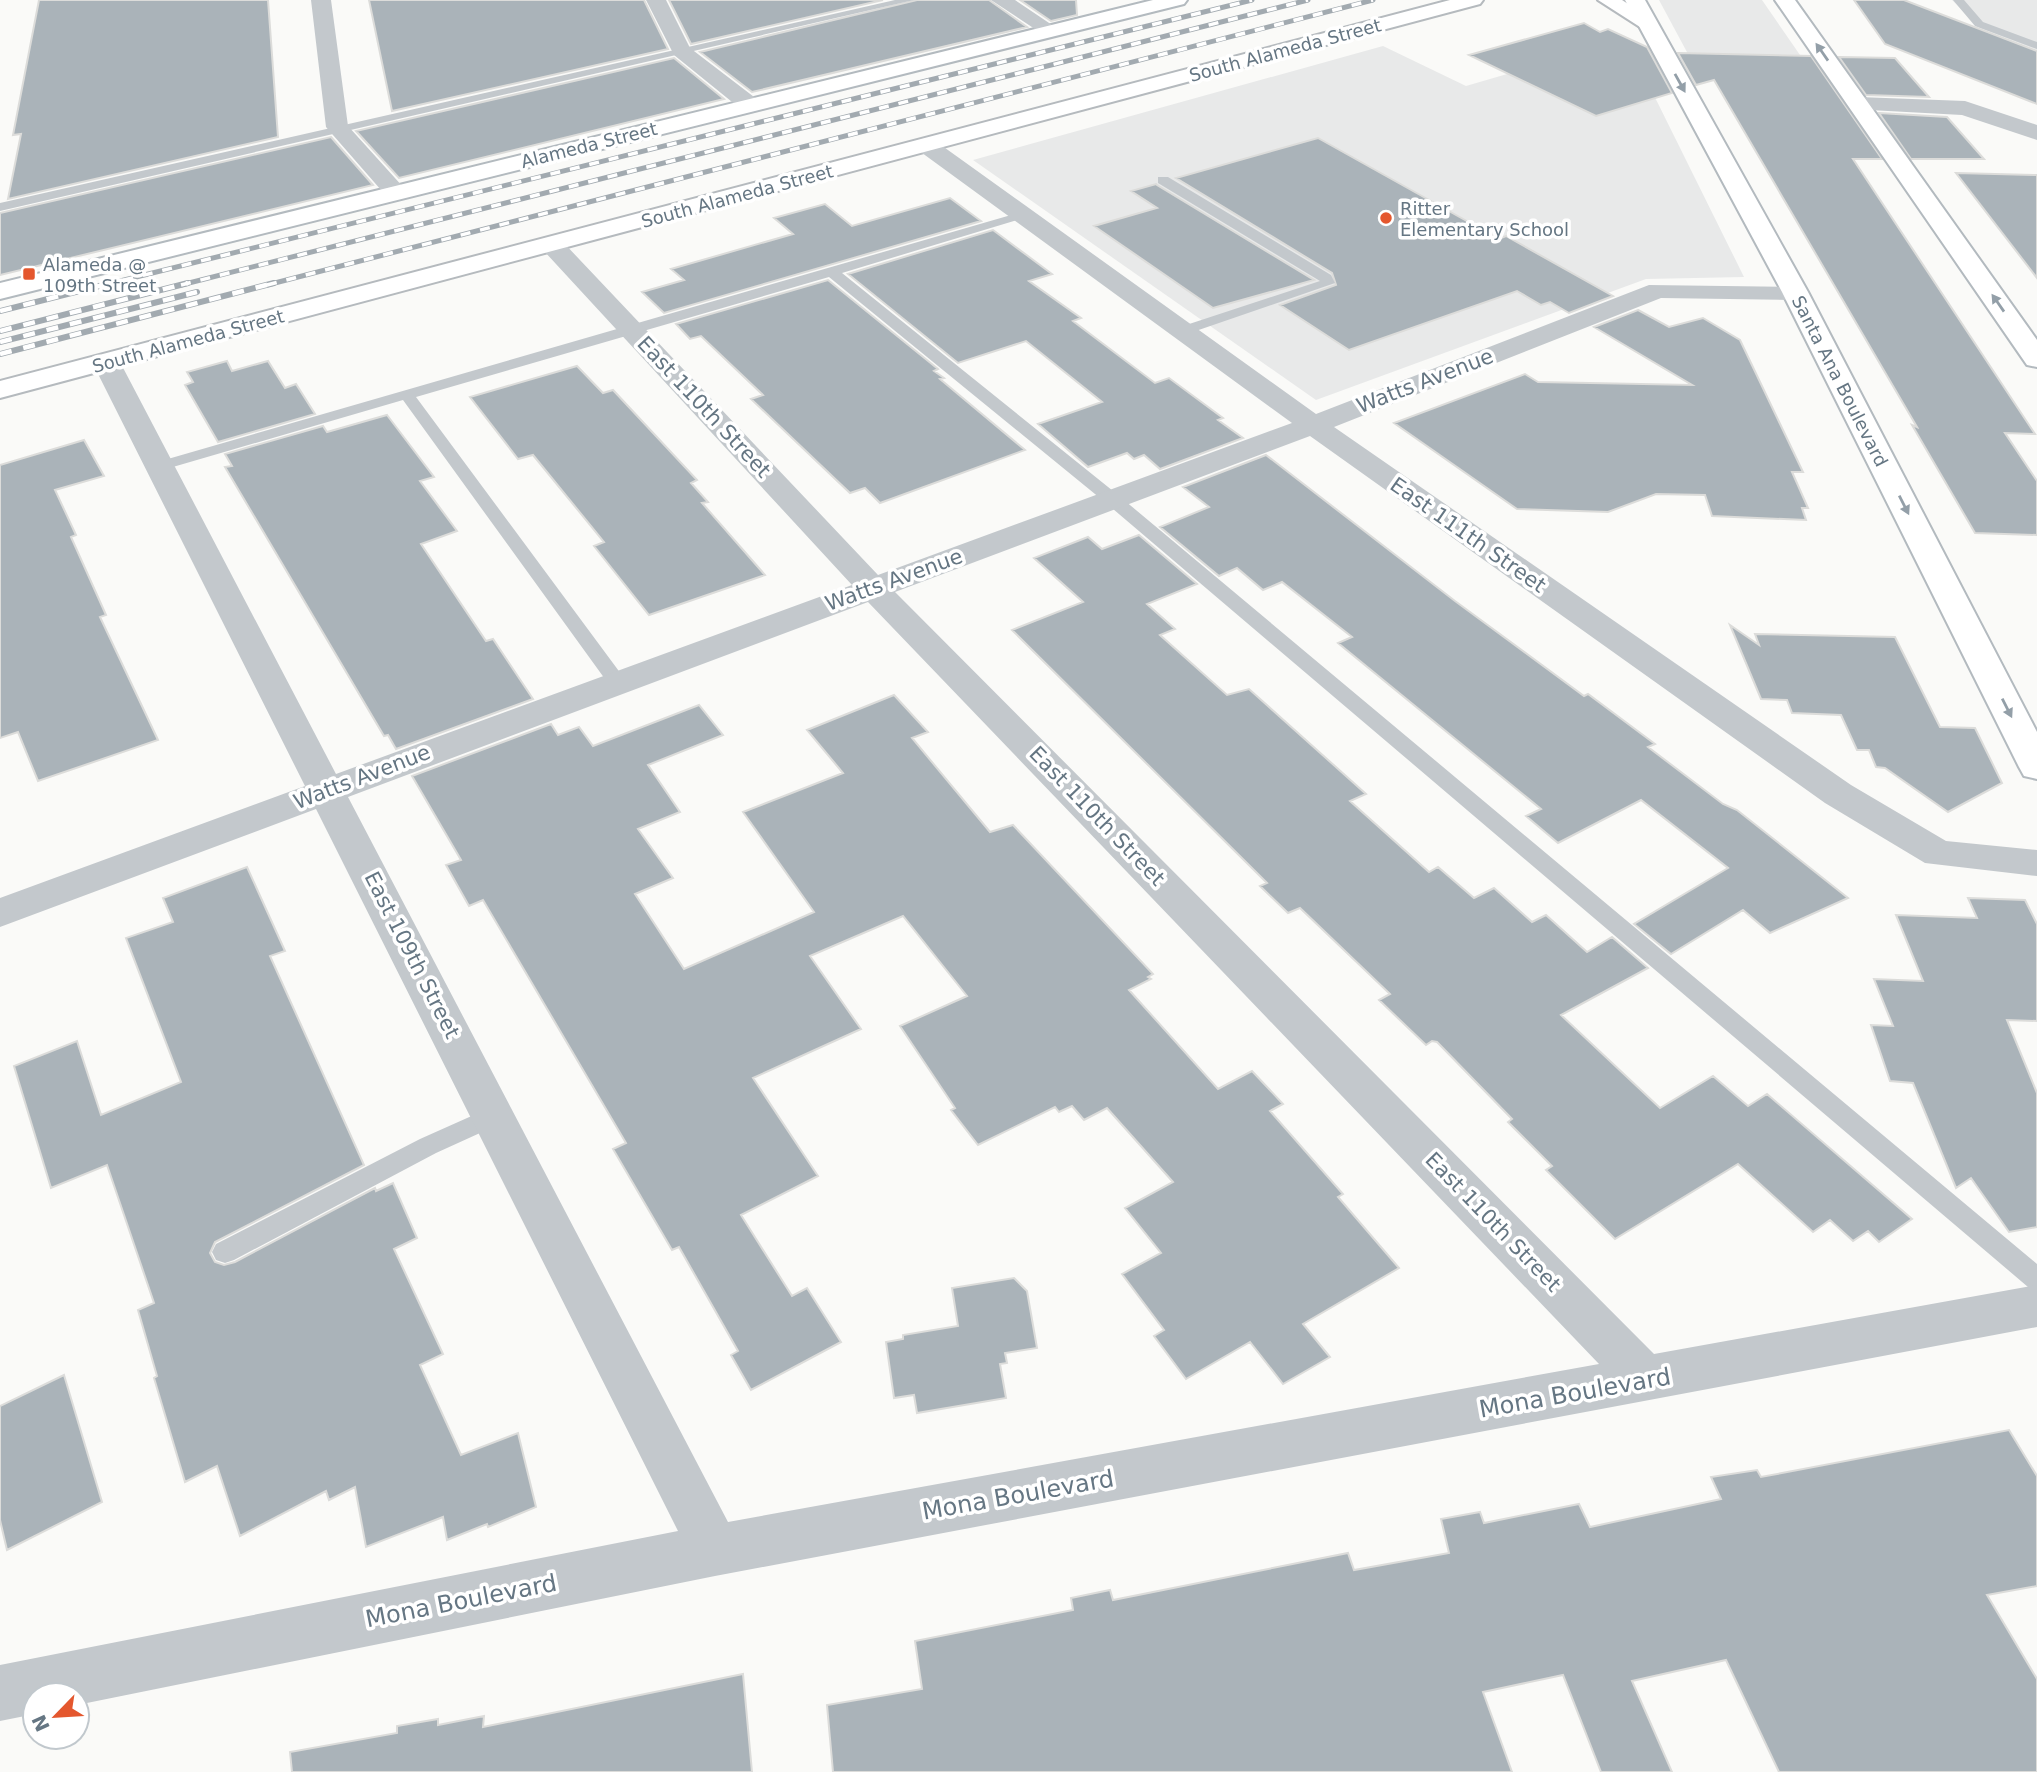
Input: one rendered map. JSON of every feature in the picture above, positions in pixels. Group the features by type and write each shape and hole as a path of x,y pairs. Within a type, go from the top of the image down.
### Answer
{"street":[{"path":"321,0 339,131 396,193"},
{"path":"656,0 681,51 750,106"},
{"path":"1000,0 1051,31"},
{"name":"Alameda Street","path":"0,290 1177,0"},
{"name":"South Alameda Street","path":"0,390 553,246 1473,0"},
{"path":"1608,0 1647,23"},
{"name":"Santa Ana Boulevard","path":"1634,0 1795,292 2037,767"},
{"path":"1785,0 2037,359"},
{"path":"1858,104 1965,108 2037,133"},
{"name":"East 111th Street","path":"926,145 1313,425 1838,794 1938,854 2037,863"},
{"name":"East 110th Street","path":"553,246 873,588 1647,1380"},
{"name":"Watts Avenue","path":"0,913 1313,425 1658,290 1795,292"},
{"name":"East 109th Street","path":"106,362 328,790 715,1550"},
{"name":"Mona Boulevard","path":"0,1693 715,1550 2037,1306"}],"lane":[{"path":"0,207 909,0"},
{"path":"1958,0 1979,24 2037,46"},
{"path":"1163,180 1326,278 1328,283 1182,331"},
{"path":"160,466 1023,216"},
{"path":"831,271 1112,499 2037,1279"},
{"path":"407,395 617,682"},
{"path":"225,1252 428,1146 494,1116"}],"shaded area":[{"path":"1659,0 1762,0 1800,55 1688,54"},
{"path":"1952,0 2037,0 2037,50 1980,28"},
{"name":"Ritter Elementary School","path":"1629,45 1744,277 1646,279 1316,400 973,160 1383,46 1466,86 1589,50"}],"building":[{"path":"39,0 268,0 278,137 8,199 21,134 13,135"},
{"path":"369,0 644,0 668,49 392,111"},
{"path":"669,0 883,0 691,44"},
{"path":"917,0 989,0 1027,27 752,92 700,52"},
{"path":"1020,0 1076,0 1077,15 1051,21"},
{"path":"1854,0 1904,0 2037,51 2037,104 1885,44"},
{"path":"1584,23 1600,32 1608,29 1647,47 1672,93 1596,116 1469,55"},
{"path":"1678,53 1811,56 1882,159 1853,159 2035,434 2005,433 2037,481 2037,535 1975,533 1912,425 1917,427 1714,80 1696,85"},
{"path":"1839,57 1895,58 1929,97 1866,95"},
{"path":"674,58 724,99 399,178 356,131"},
{"path":"1879,113 1947,117 1984,159 1911,159"},
{"path":"331,137 373,185 0,275 0,213"},
{"path":"1318,138 1499,239 1506,236 1613,296 1569,313 1550,302 1541,305 1517,291 1349,350 1280,305 1336,285 1332,273 1176,178"},
{"path":"1956,173 2037,175 2037,278"},
{"path":"1156,184 1314,280 1213,308 1094,226 1157,208 1131,191"},
{"path":"950,198 981,221 664,313 642,292 684,280 671,269 793,234 774,218 825,204 852,226"},
{"path":"993,230 1052,274 1029,281 1081,318 1073,321 1155,383 1169,378 1223,418 1218,420 1243,438 1160,469 1144,455 1134,459 1127,453 1088,467 1038,424 1102,402 1026,341 958,363 848,274"},
{"path":"828,280 938,369 934,371 944,378 940,379 1025,450 880,503 865,488 850,493 751,399 763,395 701,336 690,339 676,324"},
{"path":"1638,310 1669,327 1703,318 1740,340 1803,472 1792,472 1808,508 1802,508 1806,520 1712,516 1705,495 1656,494 1608,512 1517,509 1394,423 1525,374 1538,382 1692,385 1594,327"},
{"path":"227,361 232,371 268,361 285,388 296,384 315,414 218,442 185,385 193,382 187,372"},
{"path":"577,366 603,393 613,390 697,480 691,483 708,502 702,503 765,575 649,615 594,546 604,542 533,455 518,459 470,397"},
{"path":"387,415 434,477 420,481 457,531 421,544 486,641 493,639 533,699 396,749 388,735 384,736 225,467 232,466 225,454 323,426 327,432"},
{"path":"84,440 104,476 55,490 76,535 71,537 106,615 100,617 158,740 38,781 18,732 0,738 0,465"},
{"path":"1266,455 1455,601 1584,696 1588,694 1655,744 1648,747 1723,804 1737,810 1848,898 1770,933 1743,910 1671,954 1634,924 1728,868 1641,800 1558,843 1526,816 1541,809 1338,643 1352,637 1282,582 1263,590 1237,568 1219,576 1160,527 1209,507 1183,487"},
{"path":"1139,535 1197,584 1147,604 1175,629 1160,635 1227,695 1249,689 1366,794 1350,801 1429,872 1438,867 1474,898 1494,888 1532,922 1546,915 1587,952 1612,937 1648,968 1561,1015 1660,1108 1713,1076 1748,1106 1767,1094 1912,1219 1879,1242 1868,1231 1853,1241 1830,1220 1813,1232 1738,1164 1615,1239 1546,1170 1552,1166 1508,1122 1512,1119 1437,1042 1432,1041 1426,1045 1379,1000 1390,994 1300,908 1288,913 1260,886 1267,883 1012,630 1083,602 1034,558 1088,537 1102,549"},
{"path":"1730,625 1759,645 1755,634 1895,637 1940,727 1975,728 2002,783 1948,812 1885,768 1876,767 1869,750 1857,750 1841,715 1792,713 1787,700 1761,699"},
{"path":"894,695 928,732 912,738 990,832 1013,825 1153,974 1148,977 1151,979 1129,990 1218,1089 1252,1071 1283,1104 1270,1111 1343,1194 1338,1197 1399,1268 1303,1324 1330,1357 1283,1384 1250,1342 1186,1379 1154,1336 1164,1330 1122,1274 1161,1253 1125,1208 1173,1182 1107,1108 1084,1120 1072,1106 1059,1112 1055,1107 978,1145 951,1110 955,1108 900,1026 967,996 903,916 810,956 861,1029 753,1078 818,1176 741,1215 792,1296 807,1288 841,1342 751,1390 731,1355 738,1351 679,1247 672,1250 613,1149 626,1143 483,900 469,906 446,865 461,860 412,776 551,724 558,735 579,727 593,746 699,705 723,735 648,765 680,812 638,829 673,878 635,894 684,969 814,912 743,812 843,773 807,730"},
{"path":"247,867 285,951 270,956 364,1165 215,1242 210,1253 215,1262 224,1265 235,1262 375,1188 376,1191 393,1183 417,1238 394,1249 443,1354 420,1365 461,1455 518,1433 536,1507 488,1527 487,1524 447,1540 443,1517 366,1547 355,1487 329,1500 326,1491 240,1536 217,1466 185,1482 154,1378 157,1376 138,1310 154,1303 107,1165 51,1188 14,1066 77,1041 101,1115 181,1082 126,938 173,922 163,898"},
{"path":"1968,898 2025,900 2037,924 2037,1021 2007,1020 2037,1093 2037,1227 2009,1232 1971,1178 1956,1188 1913,1083 1890,1081 1871,1025 1893,1026 1874,979 1923,981 1896,915 1977,918"},
{"path":"1014,1278 1027,1291 1037,1348 1005,1353 1007,1363 1000,1364 1006,1398 917,1413 914,1395 894,1398 886,1342 903,1339 903,1335 958,1326 952,1288"},
{"path":"64,1375 102,1502 7,1550 0,1520 0,1406"},
{"path":"2009,1430 2037,1476 2037,1586 1987,1595 2037,1679 2037,1772 1779,1772 1726,1660 1632,1681 1672,1772 1601,1772 1563,1675 1483,1692 1512,1772 833,1772 827,1705 922,1689 915,1641 1073,1610 1071,1598 1110,1590 1113,1600 1348,1553 1354,1570 1449,1553 1441,1519 1480,1512 1484,1523 1579,1504 1590,1527 1721,1499 1711,1477 1757,1470 1761,1477"},
{"path":"743,1674 752,1772 292,1772 290,1752 397,1733 397,1726 438,1719 438,1725 484,1716 483,1727"}],"railway":[{"path":"104,285 1252,0"},
{"path":"181,285 1308,0"},
{"path":"267,285 1373,0"},
{"path":"0,311 111,283"},
{"path":"0,331 188,283"},
{"path":"0,354 274,283"},
{"path":"0,342 197,292"}],"place":[{"name":"Ritter Elementary School","path":"1386,218"},
{"name":"Alameda @ 109th Street","path":"29,274"}]}
